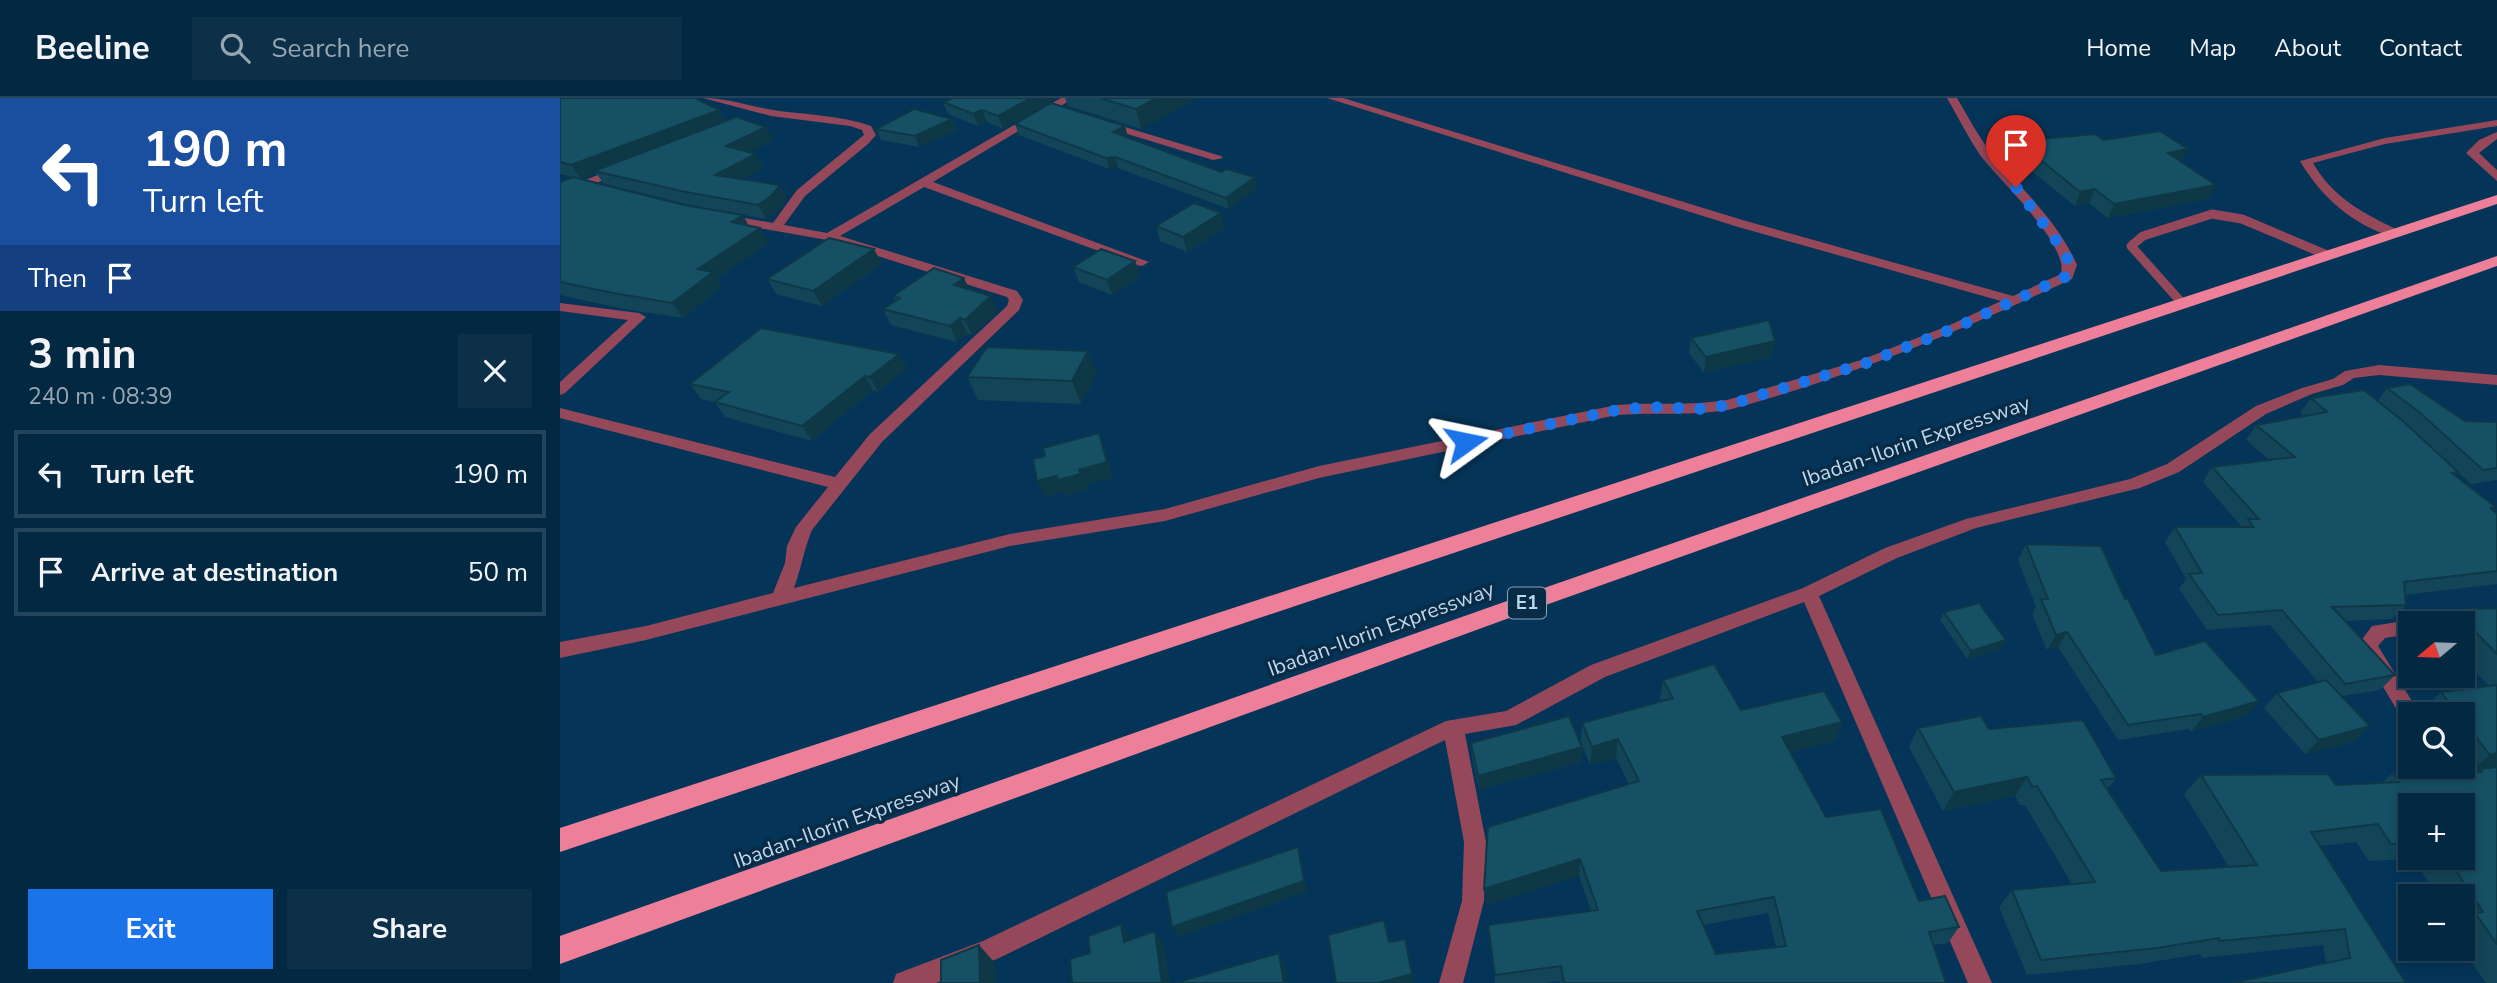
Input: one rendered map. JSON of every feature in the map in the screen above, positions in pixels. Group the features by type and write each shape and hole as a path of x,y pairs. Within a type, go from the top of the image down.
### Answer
{"highway":[{"path":"560,840 2497,198"},
{"name":"Ibadan-Ilorin Expressway","path":"560,950 1515,607 2336,320 2497,261"}],"street":[{"path":"708,98 771,113 852,123 867,128 870,135 864,142 801,193 776,228"},
{"path":"829,237 1069,98"},
{"path":"1332,98 1742,224 2012,300"},
{"path":"560,650 646,633 1010,540 1165,515 1320,472 1617,410 1650,407 1704,409 1728,405 1866,363 1955,328 2067,276 2070,265 2064,251 2031,204 1986,153 1952,98"},
{"path":"1052,107 1064,111"},
{"path":"747,123 771,113"},
{"path":"1090,119 1217,158"},
{"path":"2393,233 2329,197 2306,161 2385,141 2497,123"},
{"path":"2497,135 2483,142 2472,153 2497,177"},
{"path":"560,194 639,164"},
{"path":"560,180 605,191"},
{"path":"922,182 1142,262"},
{"path":"708,215 829,237 1012,294 1016,299 1014,307 876,438 805,527 796,546 794,563 780,600"},
{"path":"560,307 639,317 560,390"},
{"path":"905,983 989,951 1453,727 1509,719 1598,671 1809,593 1891,553 1972,523 2134,484 2173,468 2261,410 2307,391 2338,383 2350,374 2379,370 2497,380"},
{"path":"2338,383 2354,396"},
{"path":"560,413 839,484"},
{"path":"1809,593 1980,983"},
{"path":"2398,629 2379,631 2368,645 2403,702"},
{"path":"1451,983 1473,901 1475,842 1453,727"}],"lane":[{"path":"2182,303 2131,246 2143,236 2212,214 2242,219 2327,255"}],"building":[{"path":"560,98 695,98 719,110 571,165 560,162"},
{"path":"953,98 1031,98 998,116 982,110 973,114 943,102"},
{"path":"1100,98 1157,98 1136,109"},
{"path":"1051,103 1125,126 1113,132 1221,172 1226,169 1255,177 1226,198 1015,124"},
{"path":"914,109 952,119 915,136 876,129"},
{"path":"736,117 766,127 726,146 756,154 715,175 780,185 758,205 594,171"},
{"path":"2160,131 2188,149 2168,153 2216,185 2114,204 2095,189 2080,192 2017,141 2095,134 2104,140"},
{"path":"573,177 684,205 743,215 732,222 760,228 698,269 713,272 672,303 560,282 560,182"},
{"path":"1194,203 1221,213 1183,237 1156,226"},
{"path":"829,238 874,249 813,291 767,279"},
{"path":"1101,249 1135,261 1107,280 1073,267"},
{"path":"934,268 964,278 954,285 991,296 965,320 960,318 950,326 883,309 900,298 893,296"},
{"path":"1769,320 1775,341 1706,357 1691,338"},
{"path":"761,328 899,354 870,377 865,376 802,426 715,402 729,392 690,384"},
{"path":"987,347 1088,351 1072,381 967,377"},
{"path":"2410,384 2465,421 2497,422 2497,468 2483,470 2418,411 2387,388"},
{"path":"2364,390 2404,422 2458,472 2452,473 2496,507 2491,508 2497,514 2497,571 2404,582 2406,605 2332,607 2395,675 2345,684 2282,610 2218,615 2189,574 2202,573 2175,527 2253,527 2248,519 2259,519 2212,467 2295,457 2256,425 2327,412 2311,398"},
{"path":"1099,433 1107,462 1079,470 1081,474 1058,480 1057,476 1037,481 1033,459 1045,456 1043,448"},
{"path":"2026,544 2101,546 2125,599 2128,599 2156,655 2205,641 2259,701 2203,717 2201,714 2128,725 2067,632 2056,635 2041,599 2048,599"},
{"path":"1979,603 2006,640 1971,651 1944,612"},
{"path":"2497,608 2497,654 2475,631 2475,611 2454,610"},
{"path":"1714,664 1741,710 1824,691 1842,722 1782,737 1826,817 1881,809 1919,901 1945,896 1959,927 1929,932 1946,983 1564,983 1561,966 1495,975 1488,925 1598,910 1580,859 1484,889 1488,827 1639,781 1618,739 1592,747 1582,723 1673,698 1663,680","holes":["1774,897 1786,946 1716,954 1697,911"]},
{"path":"2326,680 2370,726 2319,740 2277,693"},
{"path":"2497,685 2497,753 2490,755 2475,736 2475,702 2449,702 2441,692"},
{"path":"1569,716 1582,747 1478,776 1471,743"},
{"path":"1981,716 1989,729 2083,720 2116,778 2101,780 2161,871 2257,865 2201,775 2328,774 2336,785 2399,782 2393,773 2398,773 2398,779 2475,779 2475,772 2482,772 2480,769 2497,767 2497,944 2475,913 2483,912 2475,900 2475,884 2465,884 2456,870 2475,870 2475,793 2398,793 2398,844 2391,844 2378,824 2311,832 2406,983 2232,983 2350,958 2345,929 2220,941 2219,938 2157,948 2041,960 2012,890 2095,882 2037,786 2032,787 2027,777 1954,792 1918,728"},
{"path":"1298,847 1304,881 1172,927 1166,892"},
{"path":"1384,920 1389,942 1405,939 1412,974 1379,983 1336,983 1328,935"},
{"path":"1121,924 1124,942 1155,931 1162,983 1072,983 1070,959 1090,953 1088,936"},
{"path":"979,945 980,983 941,983 941,960"},
{"path":"1279,953 1284,983 1175,983"}],"route":[{"path":"1466,442 1617,410 1650,407 1704,409 1728,405 1866,363 1955,328 2067,276 2070,265 2064,251 2016,187"}]}
